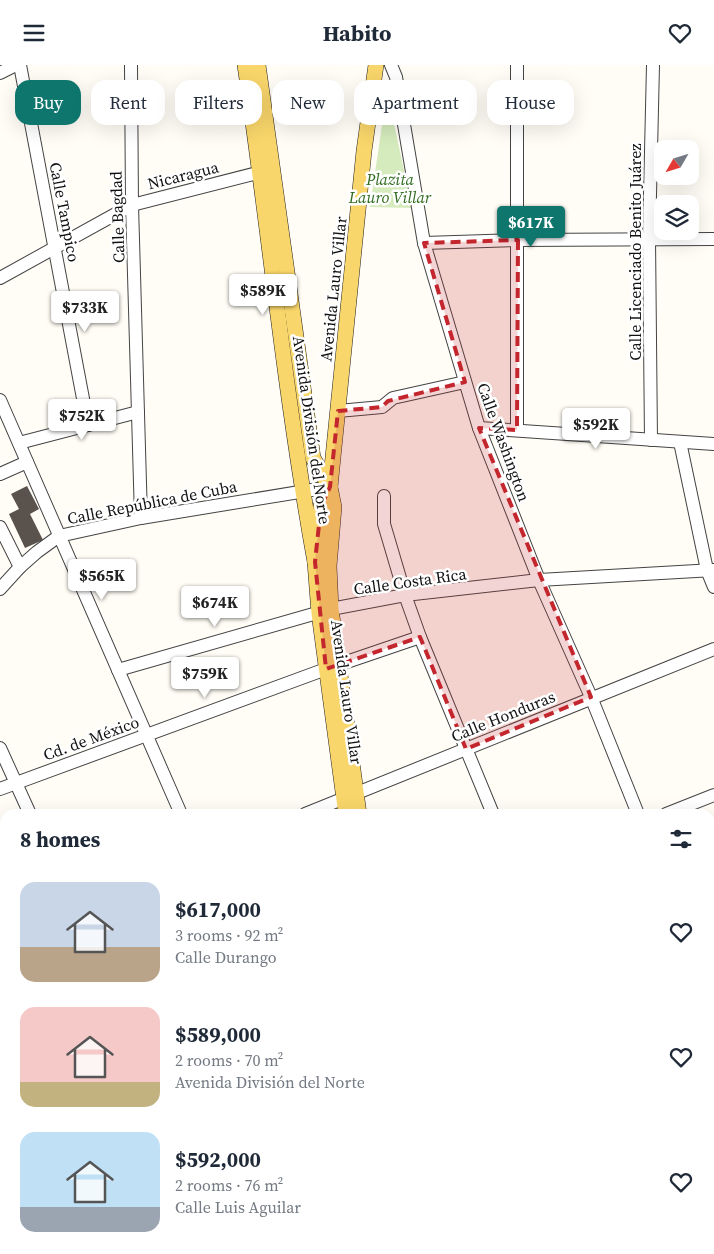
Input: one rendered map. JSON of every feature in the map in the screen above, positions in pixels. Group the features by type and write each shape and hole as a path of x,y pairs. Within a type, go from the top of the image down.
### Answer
{"main road":[{"name":"Avenida División del Norte","path":"245,65 266,170 300,363 313,458 330,487"},
{"name":"Avenida División del Norte","path":"258,65 284,365 315,561"},
{"name":"Avenida Lauro Villar","path":"357,809 350,795 325,611 315,561 322,506 330,487 364,151 376,65"},
{"path":"284,365 300,363"},
{"name":"Avenida Lauro Villar","path":"325,611 334,507 330,487"},
{"name":"Avenida Lauro Villar","path":"347,809 350,795"}],"street":[{"path":"0,73 16,65"},
{"name":"Calle Tampico","path":"20,65 88,425"},
{"name":"Calle Bagdad","path":"131,65 132,205 141,518"},
{"name":"Calle Washington","path":"391,65 396,77 424,243 479,428 539,580 591,697 636,809"},
{"path":"517,65 517,430"},
{"name":"Calle Licenciado Benito Juárez","path":"651,440 649,238 653,65"},
{"name":"Nicaragua","path":"0,278 132,205 266,170"},
{"path":"424,243 518,239 714,239"},
{"path":"338,411 382,407 393,398 466,382"},
{"path":"0,399 178,809"},
{"path":"19,443 138,412"},
{"path":"479,428 714,444"},
{"path":"680,442 714,587"},
{"path":"0,474 27,462"},
{"name":"Calle República de Cuba","path":"0,589 36,552 59,537 141,518 330,487"},
{"path":"384,496 384,524 405,595 420,637 491,809"},
{"path":"0,527 20,567"},
{"name":"Calle Costa Rica","path":"118,670 325,611 405,595 539,580 711,570"},
{"name":"Cd. de México","path":"0,789 332,667 420,637"},
{"name":"Calle Honduras","path":"317,809 714,649"},
{"path":"0,748 28,809"},
{"path":"679,809 714,795"}],"highlighted area":[{"path":"518,240 517,430 479,428 591,697 466,749 420,637 326,669 315,562 321,506 330,487 338,411 382,407 388,401 465,382 424,243"}],"green space":[{"name":"Plazita Lauro Villar","path":"382,125 394,125 412,208 370,207"}],"building":[{"path":"27,486 39,509 30,514 43,540 25,548 9,514 19,509 11,494"}]}
